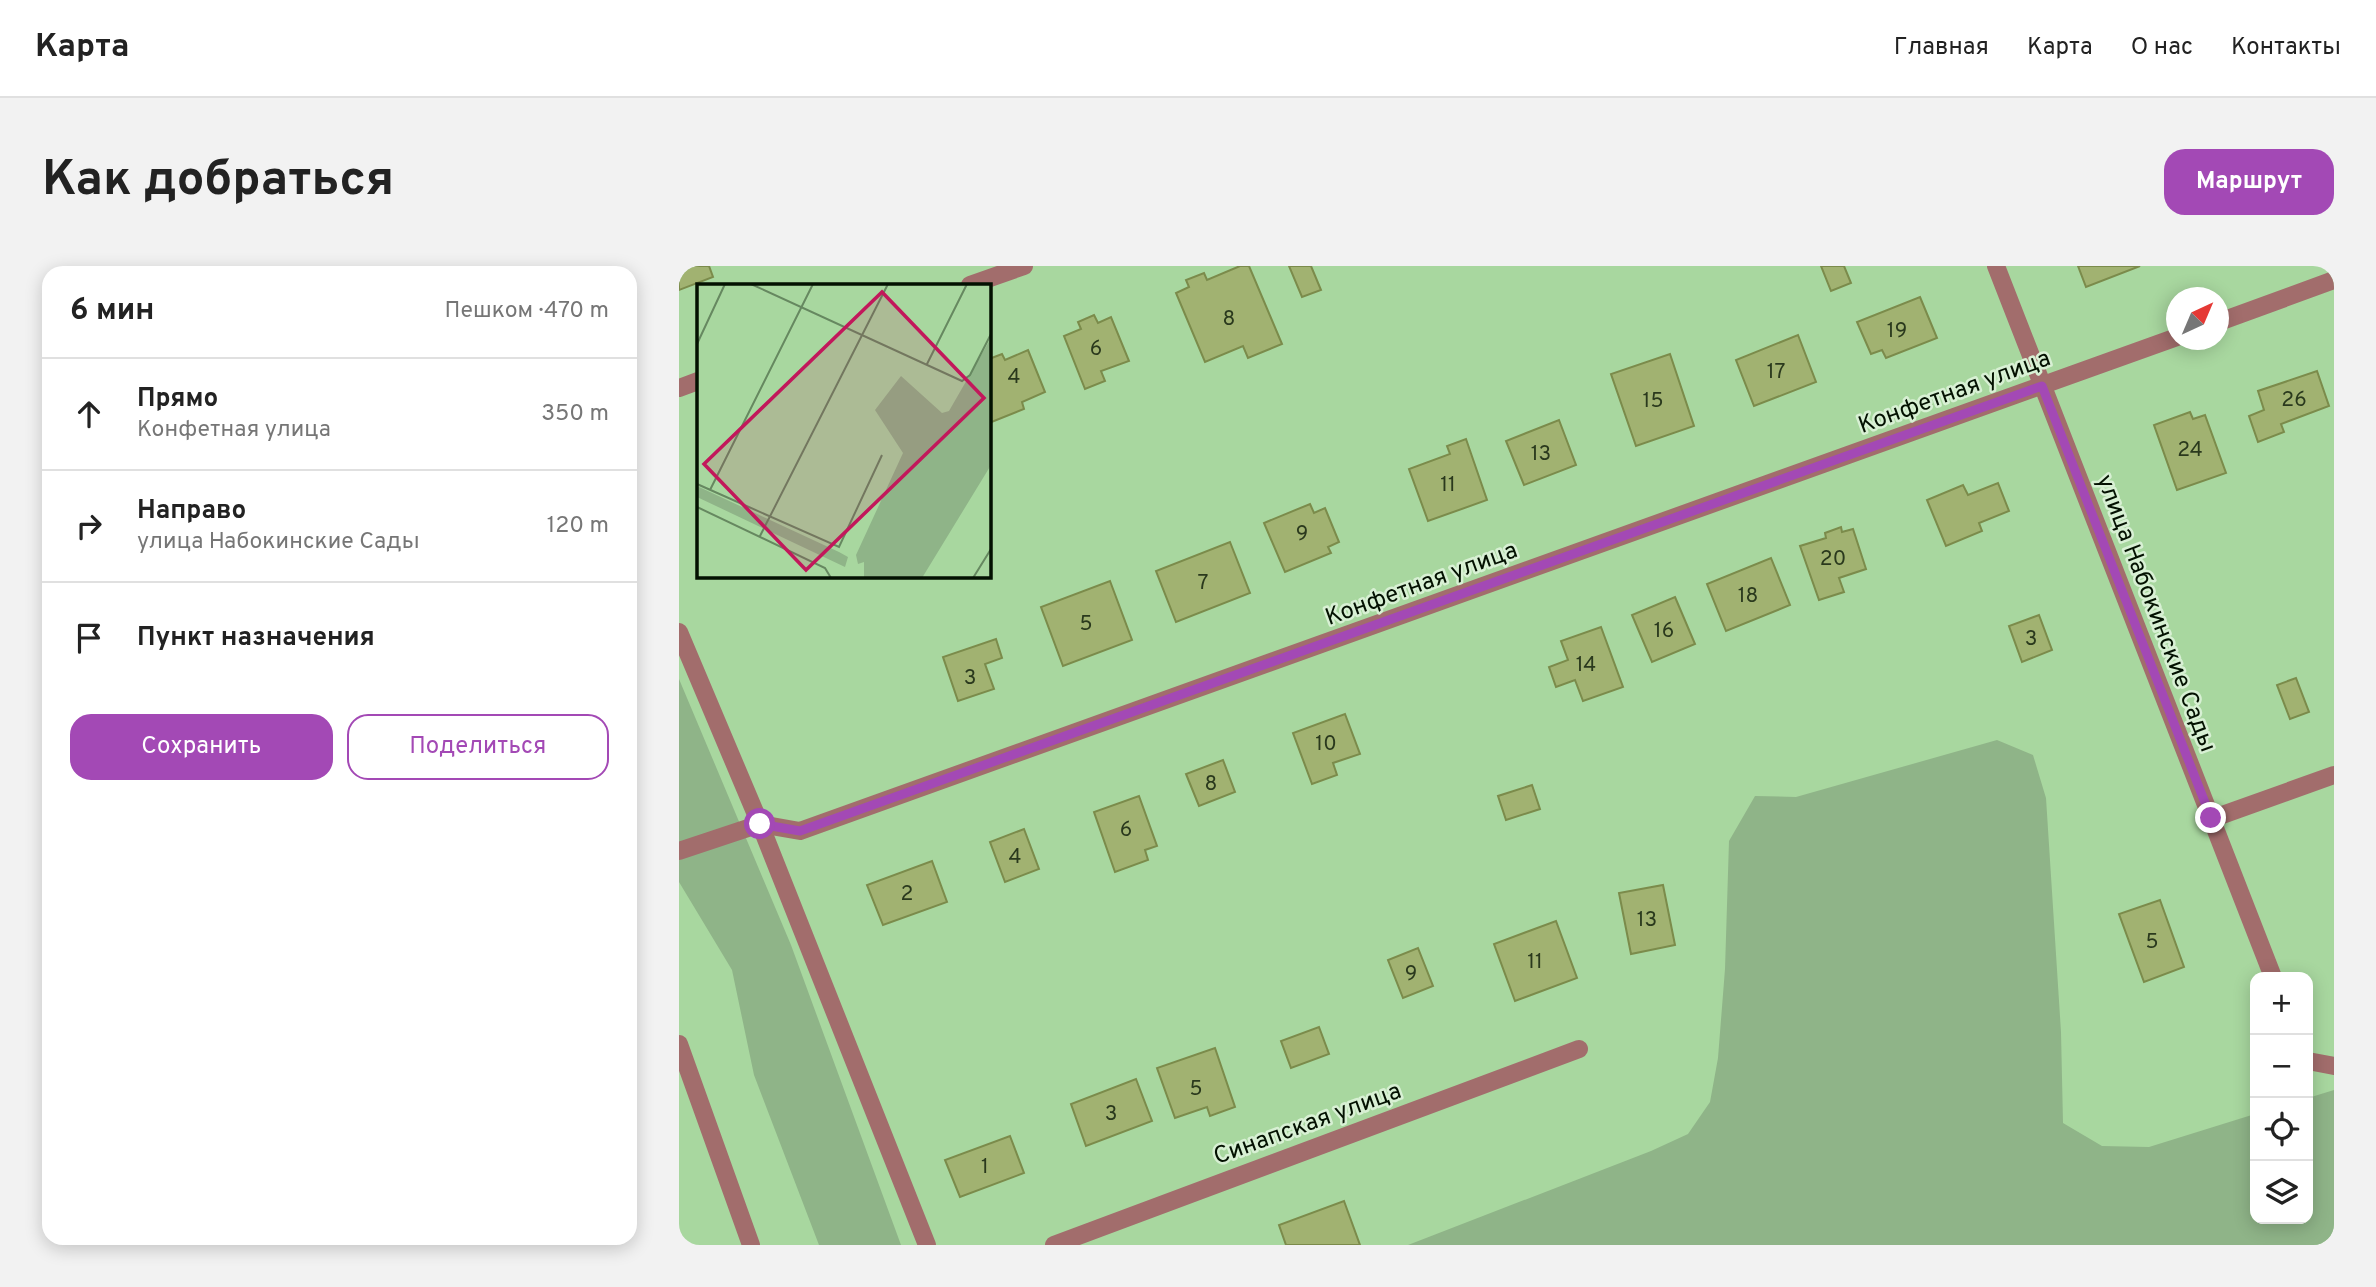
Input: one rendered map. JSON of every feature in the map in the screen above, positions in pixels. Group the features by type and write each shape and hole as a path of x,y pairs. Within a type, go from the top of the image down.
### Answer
{"street":[{"path":"973,284 1024,266"},
{"name":"улица Набокинские Сады","path":"1996,266 2271,972"},
{"path":"2229,318 2334,280"},
{"name":"Конфетная улица","path":"679,850 760,824 800,831 2166,341"},
{"path":"679,388 697,381"},
{"path":"679,632 760,824 927,1245"},
{"path":"2211,818 2334,775"},
{"path":"679,1044 751,1245"},
{"name":"Синапская улица","path":"1054,1245 1579,1049"},
{"path":"2313,1063 2334,1066"}],"green space":[{"path":"679,679 791,945 901,1245 819,1245 754,1075 732,970 679,882"},
{"path":"1997,740 2033,755 2046,798 2061,1032 2063,1123 2102,1146 2149,1147 2250,1116 2250,1224 2313,1224 2313,1096 2334,1090 2334,1245 1408,1245 1651,1151 1688,1134 1710,1102 1718,1058 1725,969 1729,841 1755,796 1796,797"}],"building":[{"path":"679,266 709,266 713,277 679,290"},
{"path":"1240,266 1249,266 1282,344 1248,358 1243,346 1205,362 1176,293 1189,287 1186,280 1204,273 1207,280"},
{"path":"1289,266 1311,266 1321,290 1302,297"},
{"path":"1821,266 1844,266 1851,283 1831,291"},
{"path":"2078,266 2140,266 2086,287"},
{"path":"1920,297 1937,338 1886,358 1882,350 1871,354 1857,322"},
{"path":"1094,315 1098,323 1111,317 1129,361 1101,371 1105,381 1085,389 1064,336 1081,329 1078,322"},
{"path":"1798,335 1816,382 1754,406 1736,360"},
{"path":"1028,350 1045,392 1022,402 1024,409 991,422 991,358 1002,354 1005,360"},
{"path":"1670,354 1694,426 1636,446 1611,374"},
{"path":"2317,371 2329,406 2281,424 2284,432 2258,442 2249,416 2264,410 2258,391"},
{"path":"2190,412 2193,419 2205,415 2226,473 2177,490 2154,425"},
{"path":"1559,420 1576,465 1524,485 1506,441"},
{"path":"1466,439 1487,500 1428,521 1409,469 1450,454 1447,446"},
{"path":"1998,483 2009,511 1979,523 1982,531 1946,546 1927,500 1963,485 1968,495"},
{"path":"1310,504 1314,513 1325,508 1339,542 1328,547 1331,553 1285,572 1264,523"},
{"path":"1841,527 1842,532 1853,529 1866,569 1839,578 1844,592 1819,600 1800,546 1826,538 1825,533"},
{"path":"1230,542 1250,593 1176,622 1156,571"},
{"path":"1771,558 1790,605 1726,631 1707,584"},
{"path":"1110,581 1132,640 1063,666 1041,607"},
{"path":"1675,597 1695,644 1652,662 1632,615"},
{"path":"2039,615 2052,650 2022,662 2009,626"},
{"path":"1601,627 1623,687 1583,701 1575,680 1556,687 1549,667 1568,660 1561,641"},
{"path":"996,639 1002,658 985,664 994,689 958,701 943,657"},
{"path":"2296,678 2309,712 2290,719 2277,685"},
{"path":"1345,714 1360,754 1333,763 1337,775 1312,784 1293,733"},
{"path":"1223,760 1235,792 1199,806 1186,774"},
{"path":"1532,785 1540,809 1506,820 1498,796"},
{"path":"1139,796 1157,846 1145,850 1148,860 1115,872 1094,812"},
{"path":"1024,829 1039,869 1005,882 990,842"},
{"path":"932,861 947,902 883,925 867,885"},
{"path":"1663,885 1675,945 1631,954 1619,893"},
{"path":"2160,900 2184,967 2144,982 2119,914"},
{"path":"1556,921 1577,978 1515,1001 1494,944"},
{"path":"1418,948 1433,986 1403,998 1388,960"},
{"path":"1319,1027 1329,1054 1291,1068 1281,1041"},
{"path":"1215,1048 1235,1107 1210,1116 1207,1107 1175,1118 1157,1068"},
{"path":"1136,1079 1152,1121 1086,1146 1071,1104"},
{"path":"1010,1136 1024,1173 960,1197 945,1160"},
{"path":"1344,1201 1360,1245 1286,1245 1279,1225"}],"route":[{"path":"760,824 800,831 2042,386 2211,818"}]}
